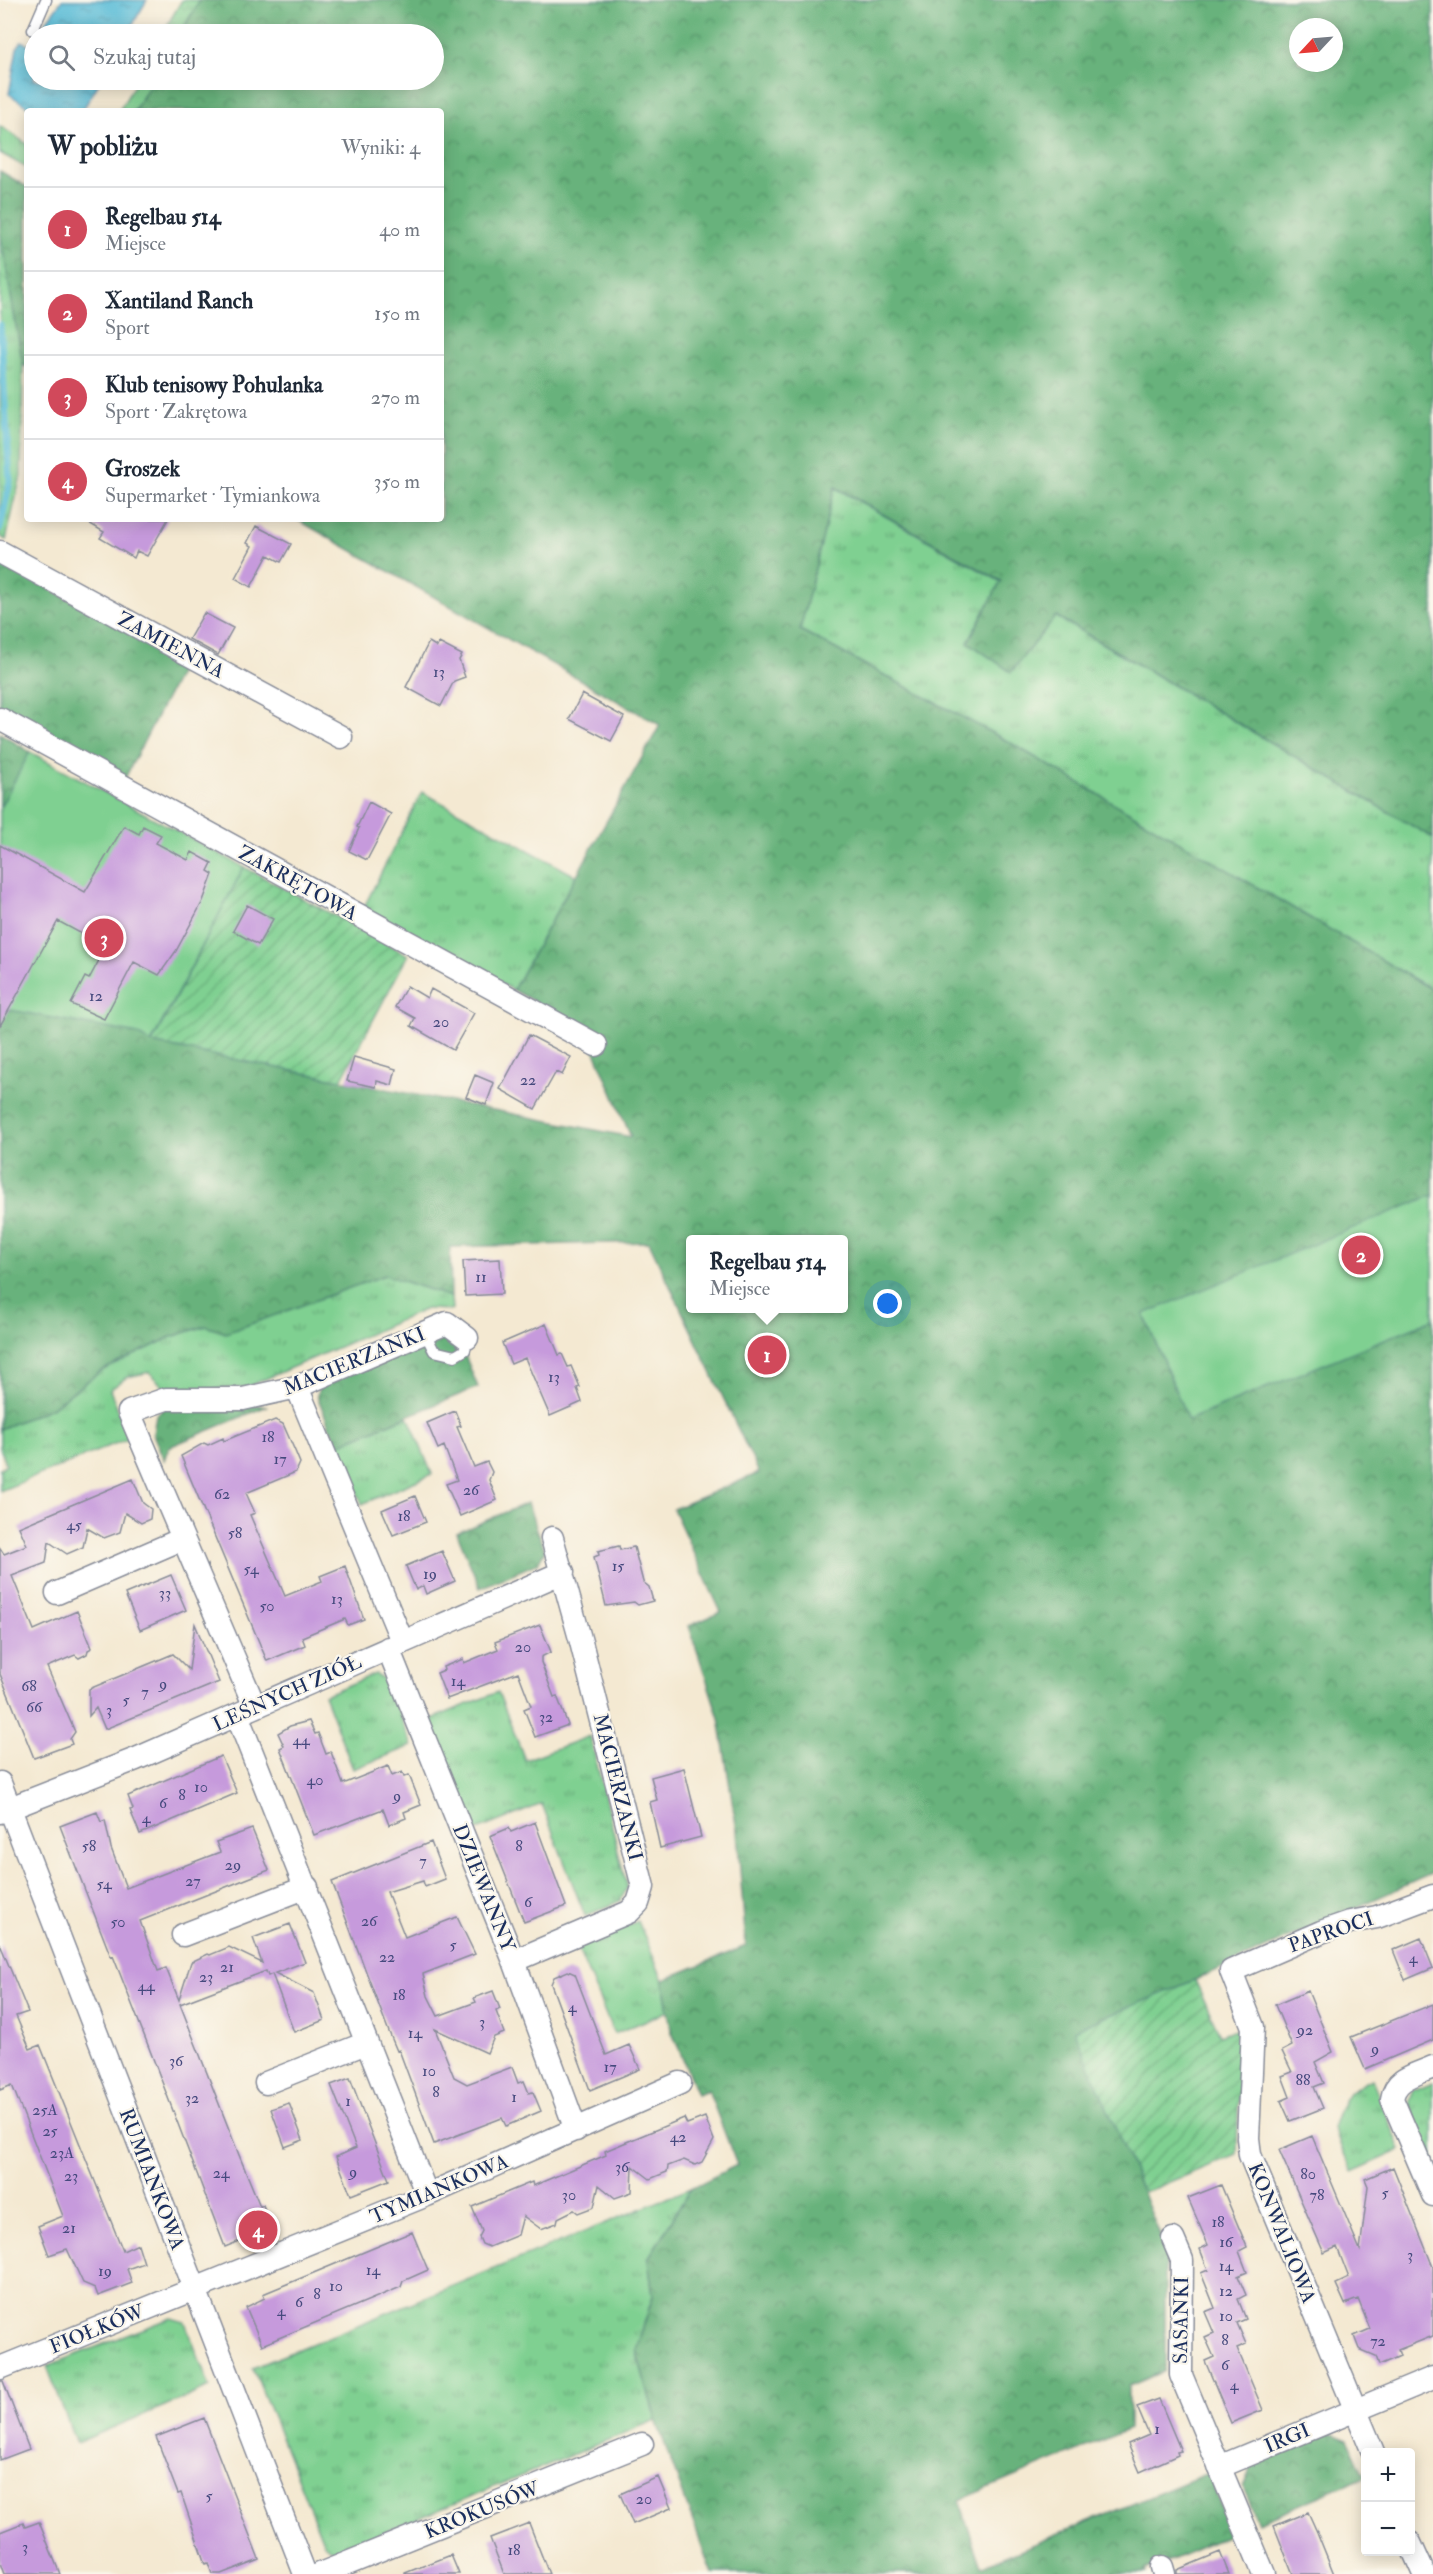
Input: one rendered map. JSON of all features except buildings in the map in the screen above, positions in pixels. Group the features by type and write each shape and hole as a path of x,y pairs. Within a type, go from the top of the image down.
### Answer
{"street":[{"name":"ZAMIENNA","path":"3,553 341,737"},
{"name":"ZAKRĘTOWA","path":"0,719 596,1046"},
{"name":"MACIERZANKI","path":"182,1539 129,1412 165,1399 243,1399 297,1387 447,1323 467,1338"},
{"name":"DZIEWANNY","path":"297,1387 576,2130"},
{"name":"MACIERZANKI","path":"514,1961 629,1912 638,1904 643,1887 563,1572 552,1538"},
{"path":"57,1593 182,1539 246,1711 307,1887 366,2043 428,2195"},
{"name":"LEŚNYCH ZIÓŁ","path":"5,1810 136,1759 563,1572"},
{"name":"RUMIANKOWA","path":"0,1783 5,1810 305,2574"},
{"path":"183,1935 307,1887"},
{"name":"PAPROCI","path":"1231,1971 1321,1932 1350,1922 1377,1917 1433,1896"},
{"name":"KONWALIOWA","path":"1231,1971 1253,2027 1248,2138 1250,2155 1371,2448"},
{"path":"266,2083 366,2043"},
{"path":"1433,2067 1399,2082 1392,2099 1433,2195"},
{"name":"TYMIANKOWA","path":"195,2289 428,2195 680,2083"},
{"name":"SASANKI","path":"1173,2239 1182,2260 1181,2376 1264,2574"},
{"name":"FIOŁKÓW","path":"0,2368 195,2289"},
{"name":"IRGI","path":"1219,2467 1433,2378"},
{"name":"KROKUSÓW","path":"320,2574 642,2444"},
{"path":"1415,2554 1424,2574"}],"lane":[{"path":"36,24 46,0"}],"green space":[{"path":"182,0 200,0 186,24 168,24"},
{"path":"200,0 1433,0 1433,838 1056,616 1011,672 968,642 1001,581 835,487 800,630 1009,742 1433,990 1433,1195 1144,1315 1188,1420 1433,1319 1433,1873 1195,1980 1075,2030 1165,2247 1165,2371 1129,2386 1129,2429 959,2500 981,2566 1208,2473 1232,2534 1145,2571 1146,2574 712,2574 656,2420 636,2350 653,2296 648,2259 691,2188 737,2165 708,2090 697,2094 671,2030 663,1980 746,1946 737,1831 719,1718 689,1626 721,1612 673,1509 759,1473 649,1242 450,1247 451,1297 385,1275 226,1333 205,1326 171,1337 101,1371 51,1408 0,1429 0,1008 138,1034 152,1043 631,1137 586,1030 513,990 660,725 301,522 444,522 444,108 136,108 147,90 444,90 444,24 186,24"},
{"path":"131,90 147,90 136,108 121,108"},
{"path":"0,126 24,142 24,166 0,153"},
{"path":"0,171 24,185 24,366 23,365 0,232"},
{"path":"0,232 23,365 21,476 6,540 0,536"},
{"path":"834,487 1001,582 968,642 1011,672 1055,616 1433,838 1433,990 1009,742 800,630"},
{"path":"2,563 185,662 124,780 0,710 0,568"},
{"path":"0,733 30,752 0,808"},
{"path":"30,752 244,867 151,1043 138,1034 0,1008 0,808"},
{"path":"422,792 576,876 513,990 363,909"},
{"path":"244,867 408,955 341,1080 152,1043"},
{"path":"1433,1195 1433,1319 1188,1420 1144,1314"},
{"path":"385,1275 451,1297 452,1310 426,1309 247,1387 200,1391 164,1388 150,1372 127,1377 110,1390 129,1438 0,1491 0,1469 6,1464 0,1450 0,1429 51,1408 101,1371 171,1337 206,1326 313,1300"},
{"path":"430,1337 459,1341 478,1387 337,1445 317,1396 320,1382"},
{"path":"231,1403 267,1406 169,1447 164,1460 153,1434 156,1415 165,1407"},
{"path":"408,1416 432,1474 362,1504 337,1445"},
{"path":"527,1503 545,1550 538,1563 480,1588 457,1533"},
{"path":"375,1674 387,1681 412,1746 353,1769 324,1695"},
{"path":"498,1692 525,1760 590,1736 627,1888 620,1901 585,1916 542,1804 472,1832 429,1720"},
{"path":"638,1921 663,1980 668,2011 614,2034 577,1947"},
{"path":"1195,1980 1220,2035 1240,2027 1237,2154 1143,2193 1074,2030"},
{"path":"1372,2079 1401,2150 1352,2172 1333,2128 1345,2098 1355,2088"},
{"path":"1433,2082 1433,2159 1409,2103 1414,2090"},
{"path":"691,2188 648,2259 653,2296 636,2350 656,2420 335,2553 324,2544 253,2368"},
{"path":"171,2318 185,2322 210,2387 76,2443 47,2366"},
{"path":"1330,2433 1348,2440 1361,2468 1361,2479 1258,2522 1243,2487 1252,2465"}],"water":[{"path":"62,0 147,0 133,24 44,24"},
{"path":"22,41 24,42 24,90 95,90 84,108 30,108 9,94 17,48"}],"waterway":[{"path":"0,325 10,481 0,528"}],"place":[{"name":"Klub tenisowy Pohulanka","path":"104,938"},
{"name":"Xantiland Ranch","path":"1361,1255"},
{"name":"Regelbau 514","path":"767,1355"},
{"name":"Groszek","path":"258,2230"}]}
